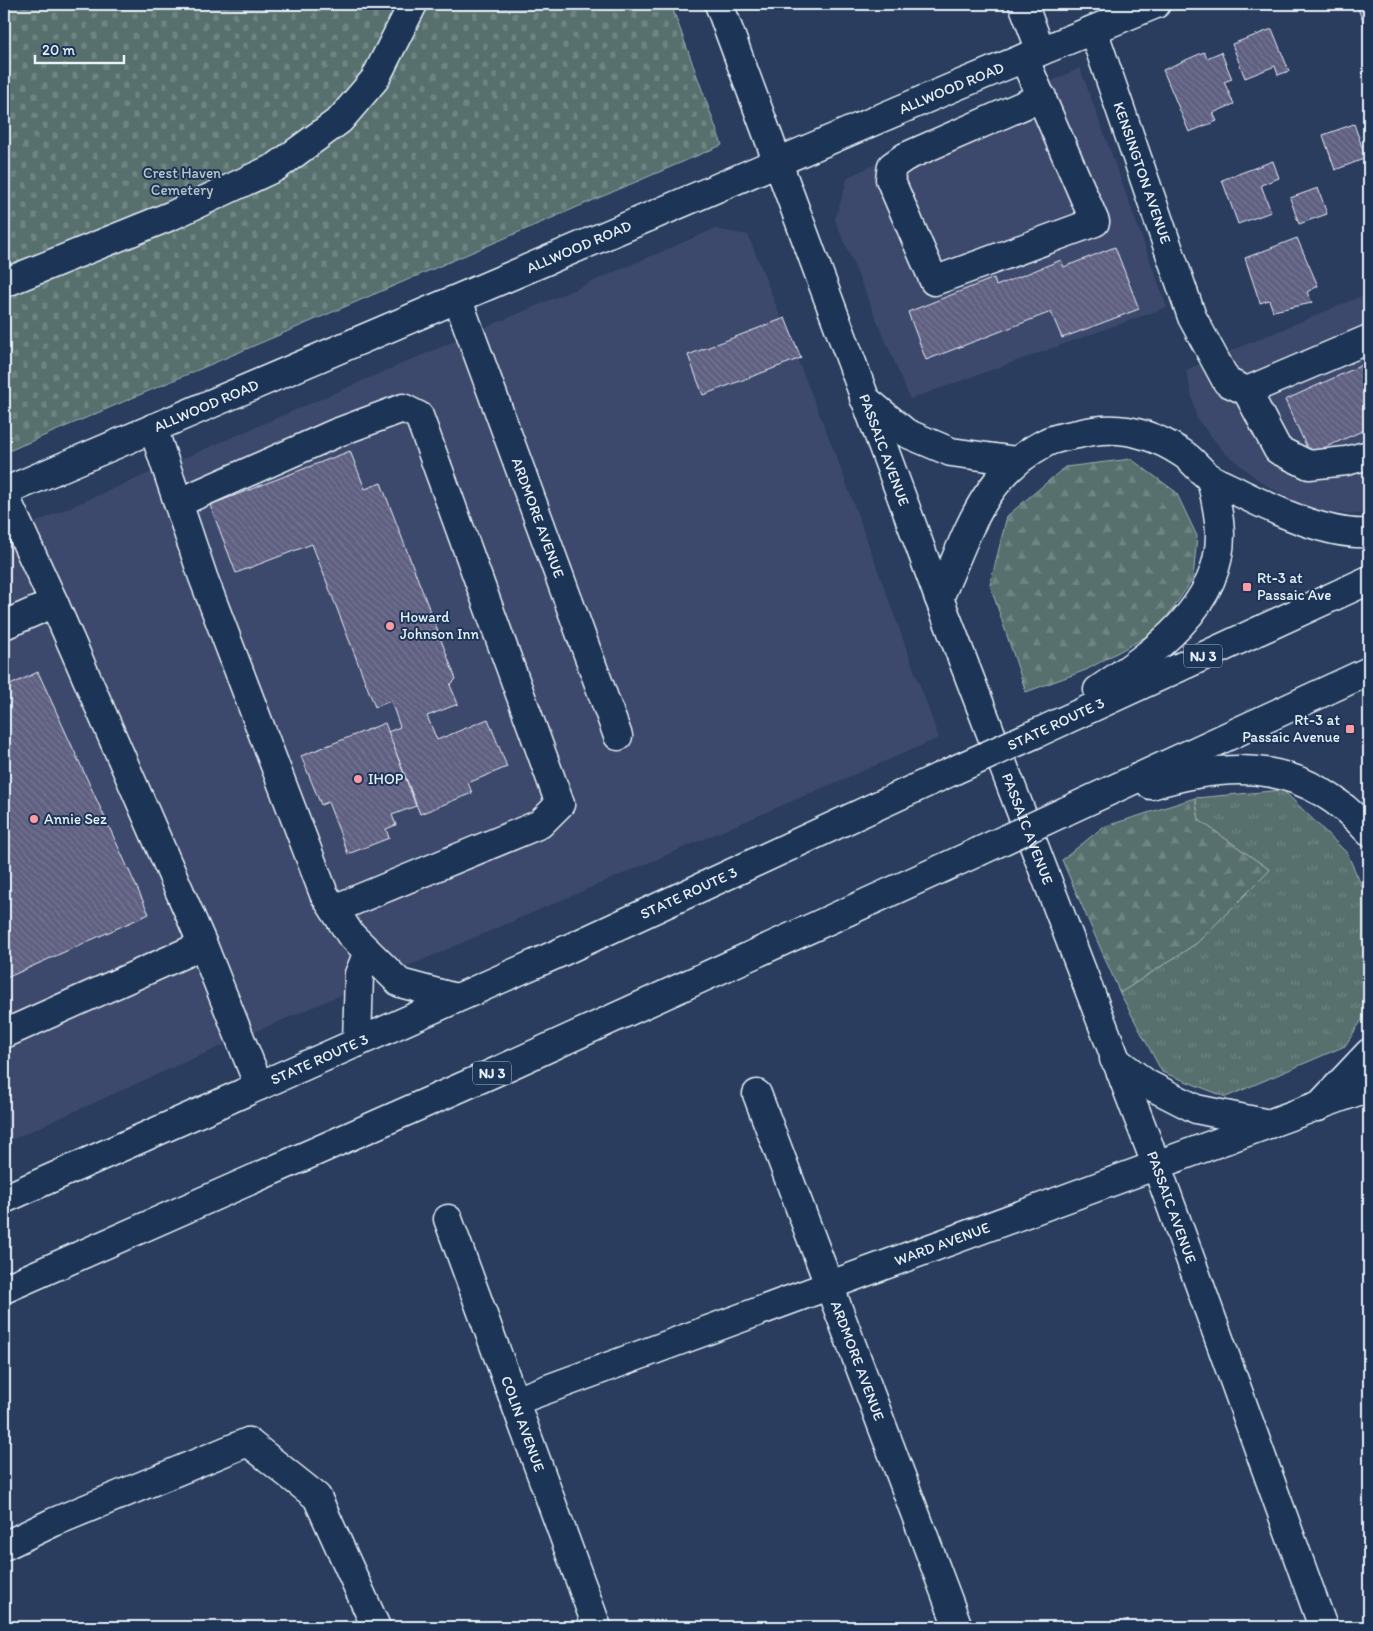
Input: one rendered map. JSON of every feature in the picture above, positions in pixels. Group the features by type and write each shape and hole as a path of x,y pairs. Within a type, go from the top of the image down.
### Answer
{"main road":[{"path":"4,283 173,215 276,166 340,120 375,79 413,4"},
{"name":"PASSAIC AVENUE","path":"719,4 926,564 1114,1059 1156,1164 1323,1627"},
{"path":"1023,4 1042,97 1095,222 934,281 890,179 892,166 905,157 1042,97"},
{"name":"ALLWOOD ROAD","path":"4,493 1033,55 1107,18 1156,4"},
{"name":"KENSINGTON AVENUE","path":"1107,18 1192,317 1227,382 1247,391"},
{"name":"ARDMORE AVENUE","path":"458,300 618,736"},
{"path":"1369,339 1247,391 1278,450 1309,465 1346,461 1369,455"},
{"path":"864,398 906,432 951,452 1017,460"},
{"path":"178,503 336,433 403,408 419,416 560,804 540,824 334,909"},
{"path":"153,428 203,577 324,894 350,934 400,983 456,998"},
{"path":"939,598 990,489 1003,472 1017,460 1046,442 1091,430 1122,429 1151,436 1183,453 1210,478 1287,516 1310,524 1361,534 1369,533"},
{"path":"1037,733 1146,657 1186,619 1200,599 1217,558 1220,536 1218,512 1210,478"},
{"path":"4,493 203,945 259,1086"},
{"name":"STATE ROUTE 3","path":"4,1199 357,1043 1369,580"},
{"path":"4,626 54,603"},
{"name":"NJ 3","path":"4,1289 535,1054 1369,671"},
{"path":"1066,811 1173,778 1213,772 1250,770 1278,773 1306,782 1354,814 1369,832"},
{"path":"4,1034 203,945"},
{"path":"357,1043 359,974 368,952"},
{"path":"1318,1108 1369,1053"},
{"path":"1114,1059 1147,1084 1196,1109 1269,1124"},
{"name":"WARD AVENUE","path":"515,1401 1156,1164 1318,1108 1369,1087"},
{"name":"ARDMORE AVENUE","path":"757,1094 958,1627"},
{"name":"COLIN AVENUE","path":"448,1218 597,1627"},
{"path":"4,1546 54,1522 248,1442 317,1497 376,1627"}],"shaded area":[{"path":"1080,68 1167,307 910,399 835,220 848,177"},
{"path":"714,229 748,235 838,461 939,738 187,1061 4,1143 4,536"},
{"path":"1369,293 1369,514 1332,513 1300,505 1261,482 1225,453 1197,419 1186,370"}],"green space":[{"name":"Crest Haven Cemetery","path":"4,4 671,4 722,145 4,453"},
{"path":"1131,459 1176,492 1197,536 1193,579 1158,630 1086,670 1026,692 990,585 1007,516 1065,467"},
{"path":"1283,790 1347,853 1369,902 1369,1009 1345,1046 1226,1097 1162,1072 1120,993 1197,943 1270,870 1199,820 1195,798"},
{"path":"1195,798 1199,820 1270,870 1197,943 1120,993 1062,860 1103,827"}],"building":[{"path":"1356,4 1369,4 1369,36"},
{"path":"1272,29 1289,71 1278,75 1275,66 1245,78 1232,44"},
{"path":"1204,52 1207,58 1221,52 1232,79 1224,82 1234,104 1213,113 1217,121 1189,132 1163,70"},
{"path":"1354,124 1366,158 1335,170 1323,135"},
{"path":"1273,161 1279,178 1261,185 1271,212 1238,224 1222,180"},
{"path":"1318,188 1327,214 1299,224 1290,198"},
{"path":"1297,238 1318,286 1307,292 1312,303 1273,311 1269,300 1260,303 1245,258"},
{"path":"1115,247 1139,309 1062,338 1051,312 926,360 908,312 994,278 996,286 1061,260 1064,267"},
{"path":"785,318 801,358 703,395 688,355"},
{"path":"1369,362 1369,428 1310,454 1285,400"},
{"name":"Howard Johnson Inn","path":"350,451 365,489 381,483 456,679 450,685 458,704 427,716 437,740 488,719 507,767 468,783 472,793 420,814 388,732 400,727 391,701 375,707 312,544 236,573 210,505"},
{"path":"38,672 149,914 4,979 4,688"},
{"name":"IHOP","path":"385,723 416,806 392,815 396,825 386,829 389,838 348,854 328,802 321,805 301,756"}],"place":[{"name":"Rt-3 at Passaic Ave","path":"1247,587"},
{"name":"Howard Johnson Inn","path":"390,626"},
{"name":"Rt-3 at Passaic Avenue","path":"1350,729"},
{"name":"IHOP","path":"358,779"},
{"name":"Annie Sez","path":"34,819"}]}
